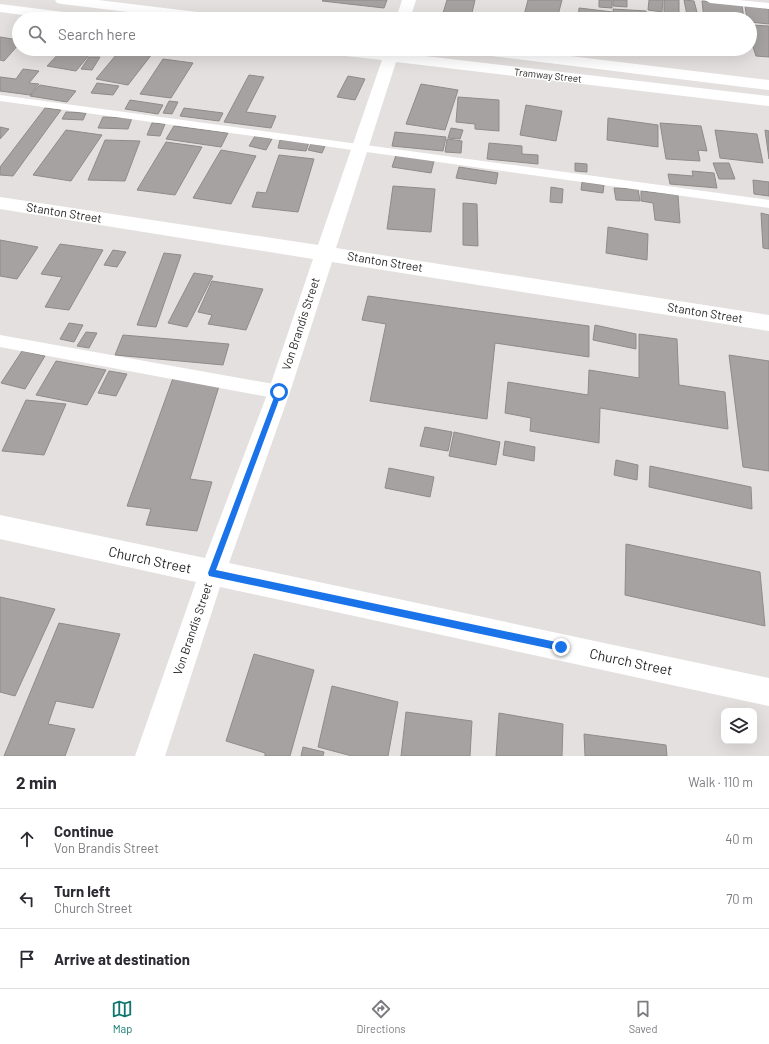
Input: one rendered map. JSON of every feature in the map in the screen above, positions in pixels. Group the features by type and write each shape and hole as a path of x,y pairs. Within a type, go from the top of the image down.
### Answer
{"street":[{"path":"45,12 55,0"},
{"path":"62,0 126,12"},
{"path":"405,12 409,0"},
{"path":"0,8 35,12"},
{"name":"Von Brandis Street","path":"150,756 212,573 279,392 324,253 391,56"},
{"name":"Tramway Street","path":"415,56 769,101"},
{"name":"Tramway Street","path":"535,56 769,85"},
{"path":"612,65 612,82"},
{"name":"Stanton Street","path":"0,203 769,323"},
{"name":"Church Street","path":"0,527 769,692"}],"lane":[{"path":"710,0 769,6"},
{"path":"0,98 360,149 769,204"},
{"path":"0,341 279,392"}],"building":[{"path":"387,0 384,8 322,1"},
{"path":"447,0 475,0 472,12 443,12"},
{"path":"528,0 562,0 559,12 525,12"},
{"path":"599,0 612,0 612,8 599,7"},
{"path":"613,0 627,0 627,7 613,6"},
{"path":"649,0 663,0 662,12 648,10"},
{"path":"664,0 679,0 679,12 664,12"},
{"path":"684,0 694,1 697,12 686,12"},
{"path":"702,1 742,5 743,12 703,12"},
{"path":"745,6 769,9 769,24 757,23 757,12 746,12"},
{"path":"579,8 613,12 579,12"},
{"path":"613,9 646,12 613,12"},
{"path":"757,25 769,26 769,57 756,56"},
{"path":"0,37 12,39 12,52 4,61 0,60"},
{"path":"56,56 88,56 76,71 47,66"},
{"path":"115,56 150,56 128,85 96,79"},
{"path":"89,57 100,57 92,70 81,69"},
{"path":"163,59 193,63 171,98 140,94"},
{"path":"23,69 39,71 29,83 39,84 30,95 0,91 0,77 16,79"},
{"path":"249,75 264,77 246,112 276,116 271,128 224,122"},
{"path":"348,76 365,79 355,100 337,97"},
{"path":"97,83 119,86 113,95 91,93"},
{"path":"421,84 458,90 445,130 406,124"},
{"path":"40,85 76,91 67,102 30,96"},
{"path":"458,97 499,100 499,131 475,129 475,124 456,122"},
{"path":"130,100 163,105 158,114 125,109"},
{"path":"169,101 178,102 172,114 163,113"},
{"path":"526,105 562,111 556,141 520,135"},
{"path":"45,108 61,110 13,176 0,175 0,167"},
{"path":"184,108 223,113 219,121 180,116"},
{"path":"66,112 86,113 83,120 62,119"},
{"path":"103,117 132,118 128,129 98,128"},
{"path":"608,118 658,125 658,147 607,140"},
{"path":"152,123 165,124 160,136 147,135"},
{"path":"660,123 701,126 707,151 698,150 700,161 666,159"},
{"path":"174,126 228,133 221,147 166,139"},
{"path":"0,127 9,129 0,139"},
{"path":"451,128 463,130 460,139 448,138"},
{"path":"66,130 102,135 71,181 33,175"},
{"path":"715,130 757,134 763,163 720,158"},
{"path":"765,130 769,131 769,159"},
{"path":"395,132 446,137 443,151 392,146"},
{"path":"255,136 272,139 266,150 249,146"},
{"path":"447,139 462,141 461,153 445,152"},
{"path":"105,140 140,141 125,181 88,180"},
{"path":"280,140 309,142 306,151 278,148"},
{"path":"166,142 202,147 175,195 137,190"},
{"path":"489,143 522,146 522,154 538,155 538,164 487,159"},
{"path":"311,144 325,146 322,153 308,150"},
{"path":"221,150 256,156 231,204 193,198"},
{"path":"279,155 314,159 298,212 252,207 257,192 266,193"},
{"path":"396,155 434,161 431,173 392,167"},
{"path":"575,163 587,164 587,172 575,171"},
{"path":"713,163 729,163 735,179 719,179"},
{"path":"459,167 498,173 496,184 456,178"},
{"path":"692,171 714,173 717,188 670,184 668,174 693,176"},
{"path":"753,180 769,182 769,196 754,194"},
{"path":"582,182 604,185 603,193 581,190"},
{"path":"393,186 435,189 431,232 387,229"},
{"path":"551,187 563,189 562,203 550,202"},
{"path":"614,188 638,189 640,201 616,200"},
{"path":"641,191 678,195 680,223 655,220 653,203 641,201"},
{"path":"463,203 477,204 478,246 463,245"},
{"path":"761,213 769,215 769,249 763,248"},
{"path":"608,227 648,234 647,260 606,253"},
{"path":"0,240 38,247 17,279 0,276"},
{"path":"60,244 103,250 69,310 45,307 62,277 41,274"},
{"path":"113,250 126,252 117,267 104,265"},
{"path":"164,253 181,255 156,327 137,325"},
{"path":"194,273 213,276 187,327 168,323"},
{"path":"212,281 263,289 246,330 208,324 212,315 198,312"},
{"path":"368,296 589,326 589,357 495,343 487,419 370,401 386,324 362,320"},
{"path":"69,323 83,325 74,342 60,339"},
{"path":"595,325 636,334 636,349 593,340"},
{"path":"86,332 97,333 89,348 77,346"},
{"path":"639,334 677,339 679,385 725,392 728,429 600,408 599,443 530,431 531,418 505,413 508,382 588,395 589,370 639,378"},
{"path":"123,335 229,344 223,365 115,355"},
{"path":"22,351 45,356 25,389 1,383"},
{"path":"729,355 769,361 769,471 743,467"},
{"path":"56,361 106,370 87,405 36,395"},
{"path":"109,371 127,374 116,396 98,393"},
{"path":"173,378 220,383 190,479 212,482 197,531 146,525 151,509 127,506"},
{"path":"26,400 66,404 44,455 2,451"},
{"path":"425,427 452,432 448,451 420,446"},
{"path":"454,432 500,442 496,465 449,456"},
{"path":"505,441 535,447 534,461 503,455"},
{"path":"616,460 638,465 637,480 614,475"},
{"path":"650,466 751,487 752,509 649,487"},
{"path":"389,468 434,477 430,497 385,488"},
{"path":"626,544 760,572 765,626 625,595"},
{"path":"0,597 55,609 15,696 0,692"},
{"path":"59,623 120,634 93,708 56,701 48,724 75,729 65,756 4,756"},
{"path":"254,654 314,670 290,756 265,756 265,753 226,741"},
{"path":"332,686 398,702 388,756 352,756 318,747"},
{"path":"406,712 472,721 470,756 401,756"},
{"path":"499,713 563,724 562,756 496,756"},
{"path":"584,734 666,745 667,756 585,756"},
{"path":"303,747 324,752 323,756 301,756"}],"route":[{"path":"279,392 212,573 561,647"}]}
